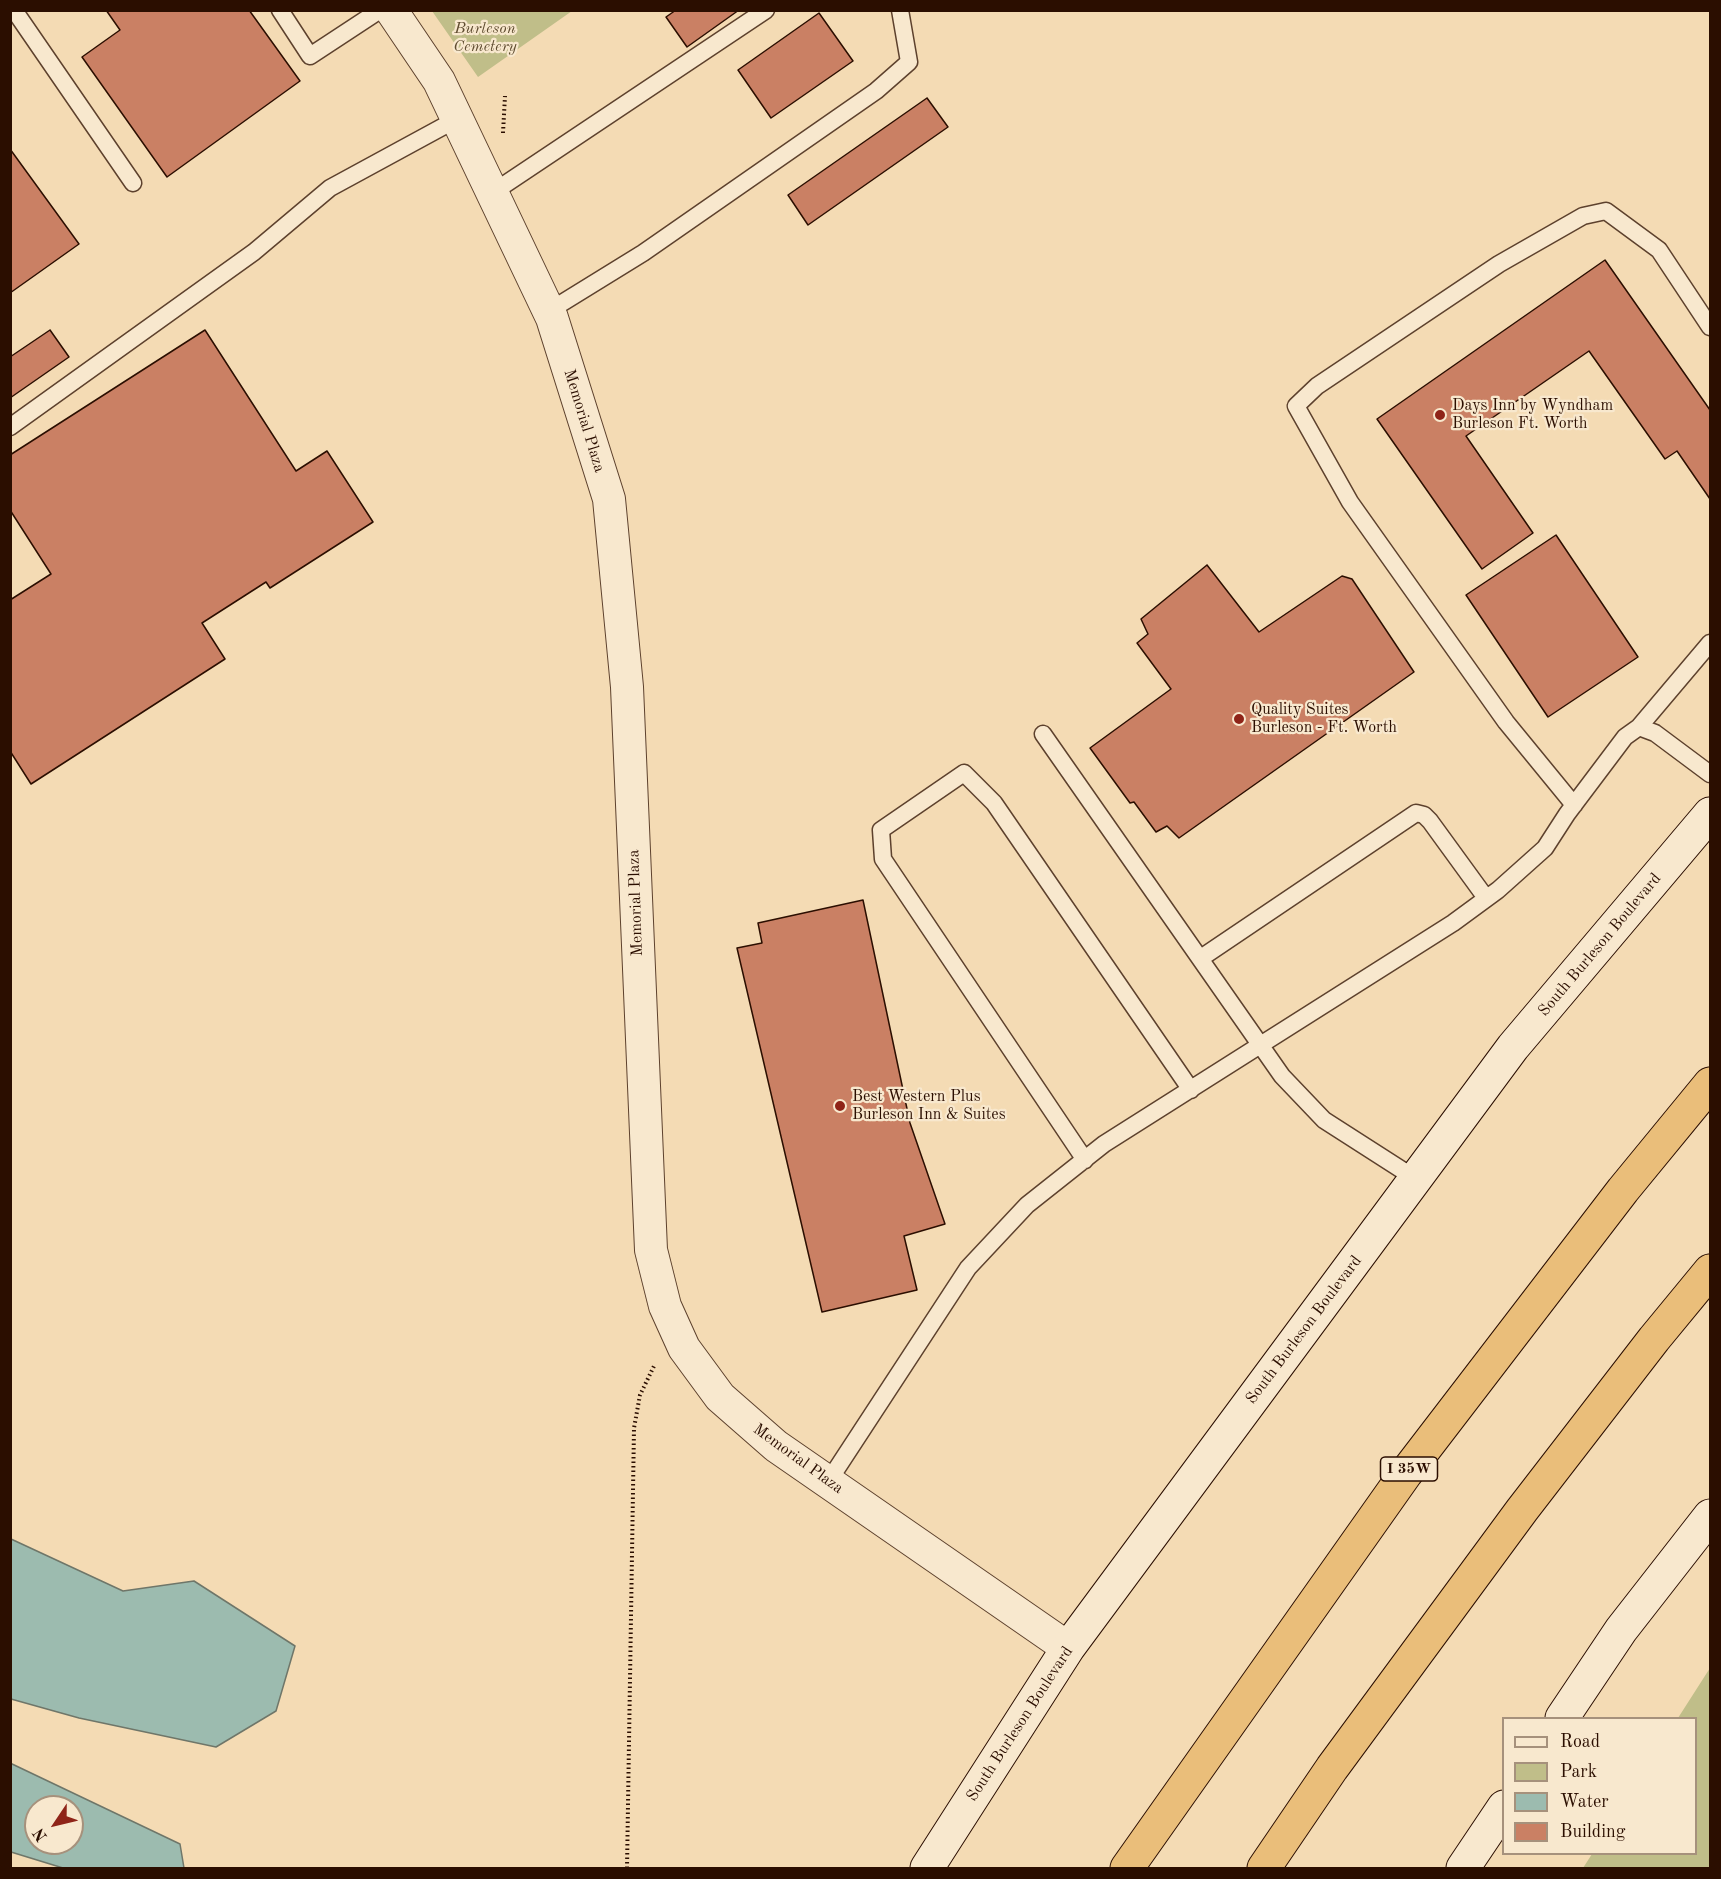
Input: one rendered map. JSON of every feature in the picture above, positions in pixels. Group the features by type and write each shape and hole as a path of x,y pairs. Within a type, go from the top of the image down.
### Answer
{"highway":[{"name":"I 35W","path":"1127,1869 1406,1473 1623,1190 1710,1084"},
{"path":"1264,1869 1332,1768 1522,1510 1654,1339 1710,1271"}],"main road":[{"name":"South Burleson Boulevard","path":"927,1869 1068,1648 1513,1047 1710,813"},
{"path":"1563,1717 1621,1630 1710,1516"},
{"path":"1463,1869 1502,1809"}],"street":[{"name":"Memorial Plaza","path":"391,10 439,81 549,311 609,499 627,687 651,1250 665,1306 684,1348 720,1397 776,1446 1068,1648"}],"lane":[{"path":"14,10 133,183"},
{"path":"280,10 310,56 380,10"},
{"path":"492,193 766,10"},
{"path":"549,311 643,254 876,91 909,62 900,10"},
{"path":"10,427 254,252 330,188 457,119"},
{"path":"1574,805 1506,722 1350,502 1296,406 1317,386 1499,264 1583,216 1606,211 1659,250 1710,327"},
{"path":"828,1482 968,1268 1027,1205 1104,1144 1454,923 1486,898 1545,848 1625,737 1639,727 1710,643"},
{"path":"1639,727 1655,733 1710,774"},
{"path":"1043,734 1282,1076 1324,1120 1416,1179"},
{"path":"1085,1160 883,859 881,830 964,773 994,803 1191,1090"},
{"path":"1201,958 1416,813 1424,815 1430,821 1486,898"}],"green space":[{"name":"Burleson Cemetery","path":"432,11 572,11 478,77"},
{"path":"1710,1668 1710,1868 1583,1868 1591,1855 1697,1855 1697,1717 1679,1717"}],"water":[{"path":"11,1539 123,1591 194,1581 295,1646 276,1711 216,1747 79,1718 11,1699"},
{"path":"10,1763 77,1795 24,1795 24,1855 84,1855 84,1798 180,1844 184,1868 63,1868 11,1852"}],"building":[{"path":"106,10 249,10 300,81 167,177 82,57 120,30"},
{"path":"676,10 739,10 687,47 666,17"},
{"path":"819,13 853,61 771,118 738,70"},
{"path":"927,98 948,127 808,225 788,195"},
{"path":"10,149 79,244 10,293"},
{"name":"Days Inn by Wyndham Burleson Ft. Worth","path":"1605,260 1710,410 1710,499 1677,451 1665,459 1589,351 1466,436 1533,533 1482,569 1377,419"},
{"path":"50,330 69,357 10,398 10,357"},
{"path":"205,330 296,471 327,451 373,522 270,588 266,582 202,623 225,659 31,784 10,751 10,600 51,574 10,510 10,455"},
{"path":"1556,535 1638,657 1548,717 1466,595"},
{"name":"Quality Suites Burleson - Ft. Worth","path":"1207,565 1259,632 1342,576 1352,579 1414,672 1179,838 1167,826 1156,832 1134,802 1130,803 1090,748 1171,689 1137,643 1148,634 1141,619"},
{"name":"Best Western Plus Burleson Inn & Suites","path":"863,900 910,1123 945,1224 904,1236 917,1290 822,1312 737,948 762,943 758,923"}],"place":[{"name":"Days Inn by Wyndham Burleson Ft. Worth","path":"1440,415"},
{"name":"Quality Suites Burleson - Ft. Worth","path":"1239,719"},
{"name":"Best Western Plus Burleson Inn & Suites","path":"840,1106"}]}
